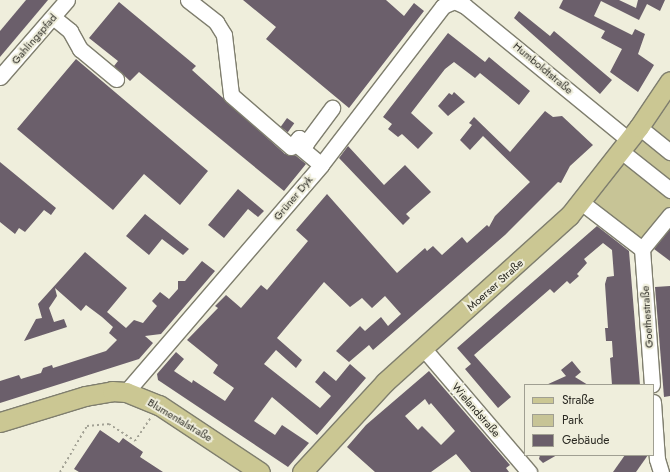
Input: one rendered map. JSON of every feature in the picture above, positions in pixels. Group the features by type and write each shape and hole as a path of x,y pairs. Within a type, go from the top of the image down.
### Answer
{"main road":[{"name":"Moerser Straße","path":"302,472 362,404 543,242 581,202 630,139 670,81"},
{"name":"Blumentalstraße","path":"0,422 85,396 112,391 126,392 159,405 260,472"}],"street":[{"name":"Gahlingspfad","path":"0,76 67,0"},
{"path":"188,0 216,22 224,35 231,95 291,147 299,138 306,143 332,108"},
{"name":"Humboldtstraße","path":"454,2 465,6 504,36 630,139"},
{"name":"Grüner Dyk","path":"126,392 321,165 443,6 454,2"},
{"path":"53,17 70,31 80,49 116,79"},
{"path":"630,139 670,152"},
{"path":"630,139 670,190"},
{"path":"295,143 321,165"},
{"path":"581,202 642,249 670,215"},
{"name":"Goethestraße","path":"642,249 652,384"},
{"name":"Wielandstraße","path":"424,349 529,472"},
{"path":"648,472 659,466 654,413"}],"path":[{"path":"60,472 87,426 110,424 135,441 159,405"}],"green space":[{"path":"670,89 670,207 643,242 588,201"}],"building":[{"path":"26,0 48,0 0,57 0,31"},
{"path":"243,0 386,0 404,16 414,3 424,11 349,108 266,39 276,27"},
{"path":"563,0 619,0 636,8 638,0 665,0 660,11 647,4 639,20 601,1 594,16 632,35 635,29 645,34 638,54 654,65 638,92 610,72 622,49 601,38 605,31 559,8"},
{"path":"119,2 196,66 192,70 285,154 295,155 306,164 284,191 139,72 130,81 114,66 118,61 89,38"},
{"path":"519,11 550,36 554,31 612,80 600,94 514,18"},
{"path":"448,33 485,62 489,57 530,91 519,105 480,73 475,78 454,62 445,69 411,113 433,133 418,149 402,134 398,137 388,129 392,124 383,117"},
{"path":"76,59 208,171 180,205 144,174 113,210 17,129"},
{"path":"454,92 465,102 448,116 438,106 449,93 452,95"},
{"path":"545,111 553,117 562,116 593,145 570,166 561,183 558,182 505,235 373,350 369,345 349,362 336,351 360,326 365,331 381,317 388,326 401,314 385,296 372,308 362,298 350,307 324,282 277,338 302,360 296,368 276,350 264,364 320,408 331,396 315,382 324,371 336,381 350,364 366,378 317,435 272,397 254,421 275,435 282,425 309,443 288,467 158,380 157,374 176,352 184,359 174,371 192,383 193,380 225,401 234,388 213,373 218,365 187,340 218,308 215,306 226,295 241,308 261,285 267,290 308,241 296,230 327,194 397,273 425,248 427,251 433,246 442,255 462,237 467,243 487,225 489,227 495,216 530,182 483,136 470,150 460,140 472,125 469,123 474,117 510,152"},
{"path":"287,118 294,123 288,132 281,127"},
{"path":"348,146 384,185 405,165 431,192 406,214 410,218 403,225 339,158"},
{"path":"0,162 56,208 51,215 44,210 25,232 19,228 15,234 0,222"},
{"path":"238,189 264,211 258,217 248,209 224,238 208,225"},
{"path":"145,214 189,249 183,255 162,239 149,255 126,236"},
{"path":"597,226 629,251 640,384 612,384 610,358 613,357 612,341 606,341 605,328 608,328 605,284 607,277 614,276 612,250 603,243 584,259 587,263 577,274 579,276 570,284 567,281 554,293 550,289 474,355 511,397 498,408 465,369 471,364 457,348"},
{"path":"670,229 670,261 654,249"},
{"path":"85,252 127,288 107,312 126,328 134,320 143,323 157,306 152,301 160,292 169,299 178,289 178,281 185,281 202,261 215,271 161,334 145,336 153,343 139,359 0,403 0,381 19,375 21,379 41,373 43,368 52,365 53,368 106,351 117,340 109,333 113,327 102,317 86,305 81,311 55,288 57,296 49,308 54,322 64,319 67,327 24,341 36,319 42,318 38,304"},
{"path":"670,286 670,396 664,397 655,287"},
{"path":"572,361 581,372 575,377 586,384 548,384 566,376 561,370"},
{"path":"429,371 510,465 506,468 509,472 471,472 456,454 431,472 375,472 347,447 366,425","holes":["425,399 429,405 431,403 455,431 441,445 422,426 418,430 405,416"]},
{"path":"100,430 119,443 123,438 143,452 140,457 163,472 79,472 74,469"},
{"path":"540,456 555,456 543,463 539,459"},
{"path":"624,456 647,456 636,472 613,472"}]}
